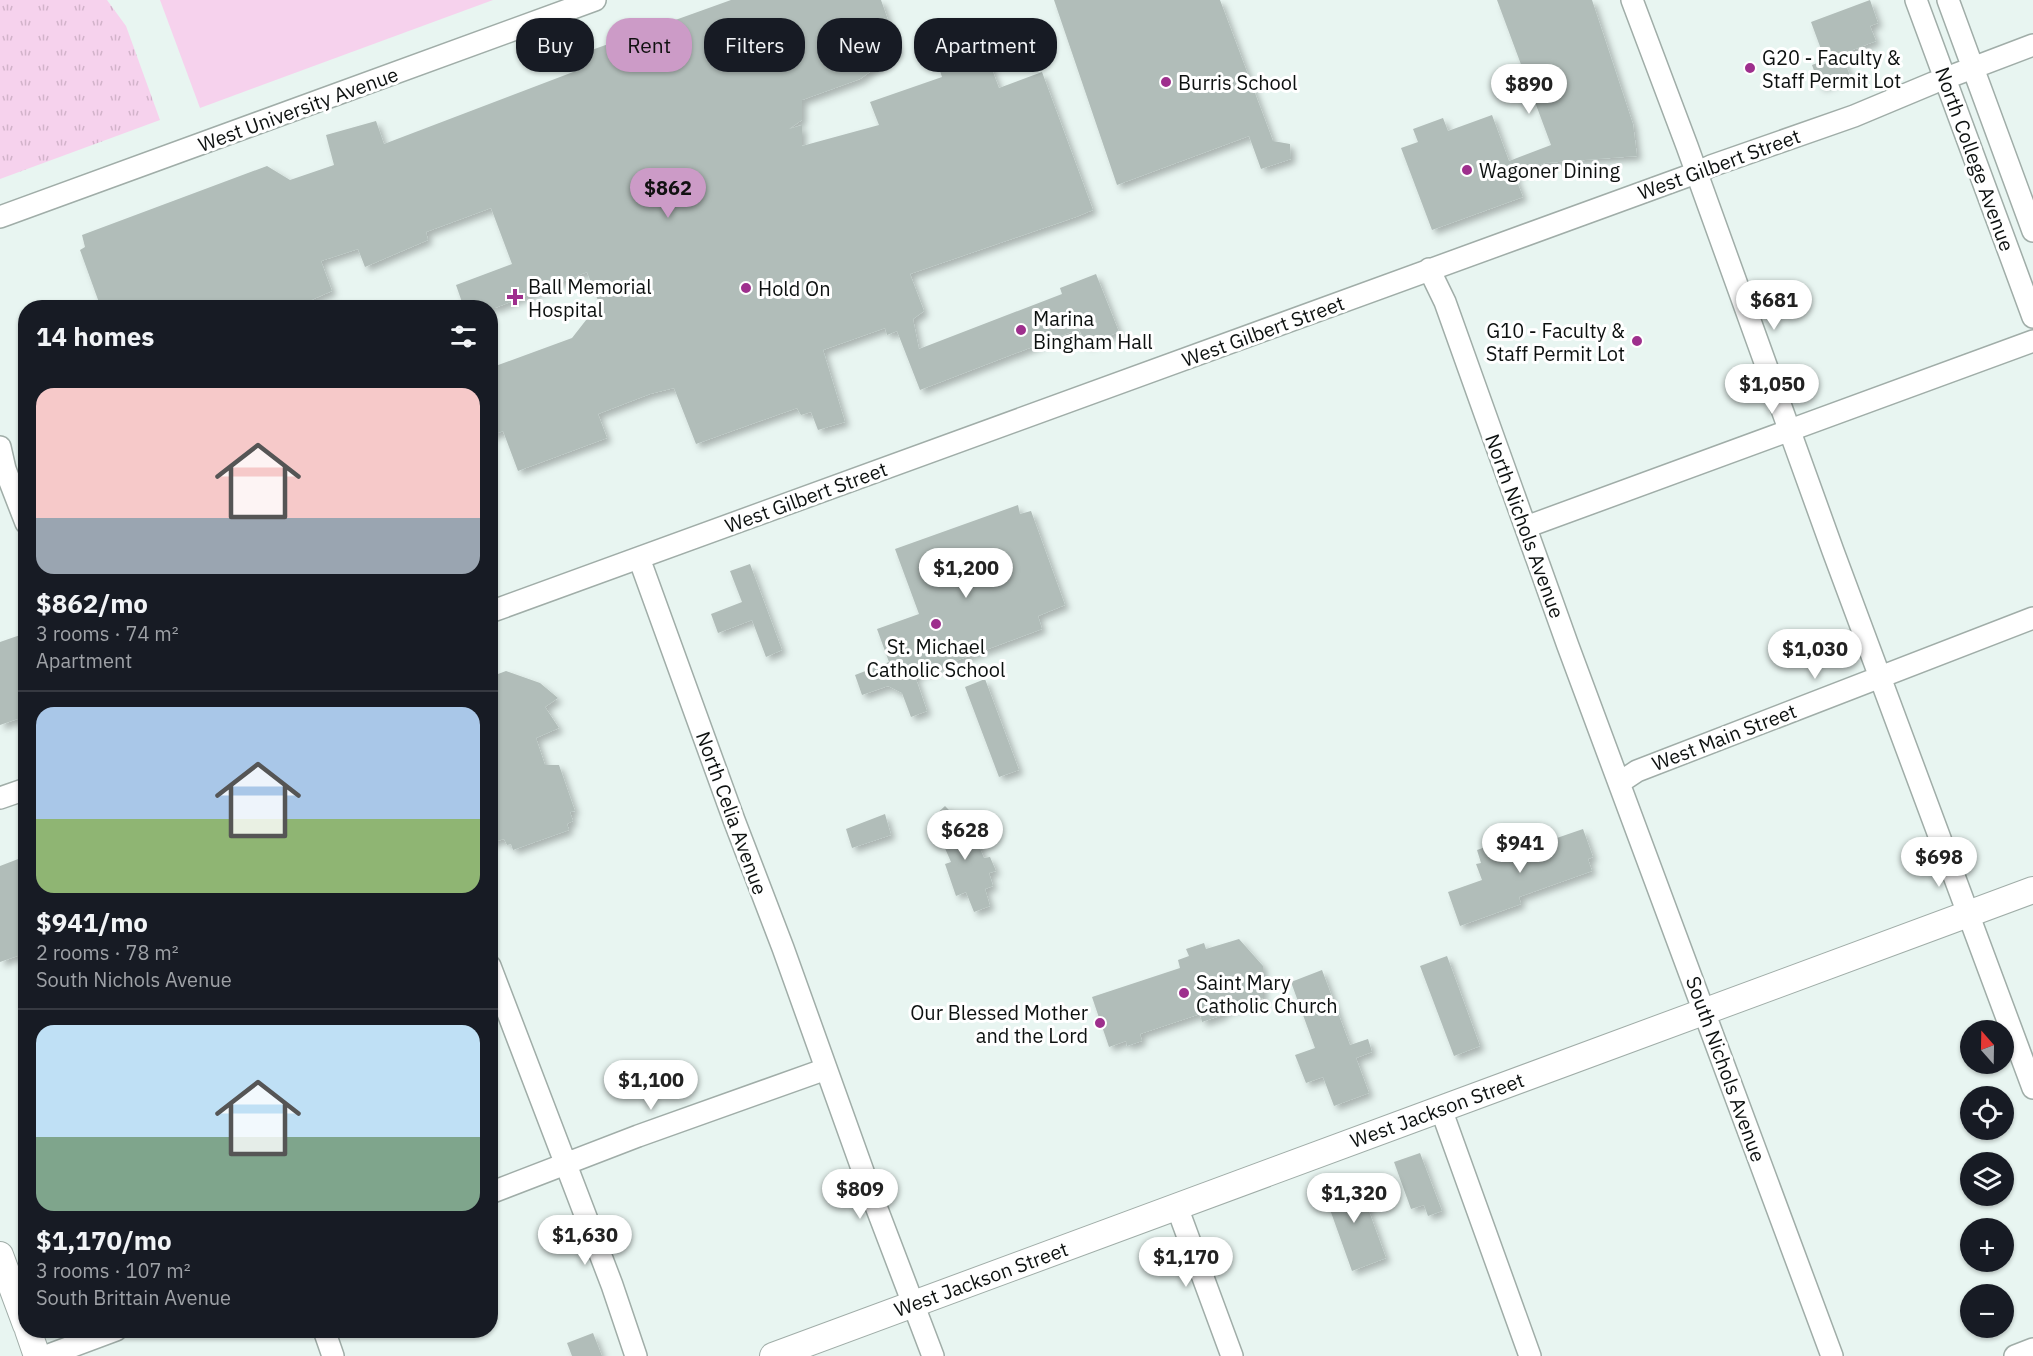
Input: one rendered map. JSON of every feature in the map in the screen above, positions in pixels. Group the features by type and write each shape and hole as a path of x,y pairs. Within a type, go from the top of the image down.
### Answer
{"main road":[{"name":"West Jackson Street","path":"773,1356 2033,890"},
{"path":"0,1255 18,1303"},
{"path":"31,1338 37,1356"}],"street":[{"name":"West University Avenue","path":"0,217 596,0"},
{"path":"1632,0 2033,1088"},
{"name":"North College Avenue","path":"1917,0 2033,317"},
{"name":"North College Avenue","path":"1948,0 2033,231"},
{"name":"West Gilbert Street","path":"498,609 1711,166 1854,116 2033,45"},
{"name":"North Nichols Avenue","path":"1430,269 1445,302 1619,783"},
{"path":"1526,527 2033,341"},
{"path":"0,447 5,469 18,502"},
{"name":"North Celia Avenue","path":"639,558 933,1356"},
{"name":"West Main Street","path":"1619,783 1637,771 1880,675 2033,618"},
{"name":"South Nichols Avenue","path":"1619,783 1832,1356"},
{"path":"0,798 18,792"},
{"path":"498,987 612,1284 636,1356"},
{"path":"498,1190 638,1136 826,1069"},
{"path":"1441,1109 1530,1356"},
{"path":"1177,1207 1232,1356"},
{"path":"46,1356 94,1338"},
{"path":"327,1338 333,1356"},
{"path":"2015,1356 2033,1349"}],"green space":[{"path":"0,0 107,0 126,26 160,120 0,179"},
{"path":"160,0 493,0 200,108"}],"building":[{"name":"Ball Memorial Hospital","path":"731,0 881,0 887,18 817,18 817,72 870,72 860,79 802,100 802,120 789,129 802,125 802,146 879,125 870,102 942,77 940,72 993,72 999,88 1042,72 1093,210 910,274 924,311 913,319 919,349 1062,294 1060,288 1096,274 1119,332 1086,345 1079,329 920,390 897,331 887,335 885,328 823,350 845,422 818,430 811,412 801,415 797,408 696,444 674,388 650,394 598,414 607,438 518,471 503,431 498,433 498,365 572,338 592,309 600,306 587,272 498,307 498,300 461,300 456,285 512,264 491,208 426,232 428,240 365,267 358,249 321,261 332,291 311,300 98,300 80,250 85,247 82,235 267,166 290,180 334,165 326,135 376,121 384,144 573,72 594,72 594,49 606,45 606,72 692,72 692,18 681,18"},
{"name":"Burris School","path":"1054,0 1220,0 1273,141 1290,144 1291,159 1261,169 1249,136 1117,185"},
{"path":"1497,0 1592,0 1633,124 1637,156 1545,163 1514,174 1523,197 1432,230 1401,148 1418,142 1413,129 1443,118 1448,131 1492,115 1509,161 1551,145"},
{"path":"1870,0 1878,23 1870,26 1876,41 1842,54 1850,76 1820,87 1812,65 1825,60 1811,22"},
{"path":"1018,505 1020,514 1031,511 1065,605 1038,616 1042,629 915,676 927,711 911,717 902,693 888,686 862,695 855,675 889,662 877,629 919,614 895,549"},
{"path":"750,564 782,650 766,657 752,620 718,633 711,614 742,602 730,571"},
{"path":"18,636 18,719 0,725 0,642"},
{"path":"506,671 540,683 558,698 545,707 559,728 536,738 545,765 559,765 575,811 570,812 573,821 567,824 569,830 513,850 511,844 507,845 504,839 498,841 498,674"},
{"path":"985,679 1019,770 999,777 965,687"},
{"path":"945,806 965,826 972,841 976,839 984,858 990,857 996,871 989,873 993,886 985,889 990,906 974,912 966,892 956,896 945,864 951,862 944,846 951,843 930,820"},
{"path":"885,814 891,835 852,848 846,829"},
{"path":"1583,829 1593,857 1588,859 1592,871 1519,897 1521,904 1460,926 1448,892 1482,880 1476,864 1481,863 1477,850 1514,837 1519,851"},
{"path":"18,859 18,956 0,962 0,866"},
{"name":"Saint Mary Catholic Church","path":"1239,939 1263,966 1263,998 1202,1022 1200,1014 1140,1034 1142,1041 1127,1046 1126,1041 1109,1047 1092,997 1180,968 1178,960 1189,956 1186,949 1204,943 1206,949"},
{"path":"1447,956 1480,1046 1454,1056 1420,966"},
{"path":"1322,970 1350,1045 1368,1039 1372,1052 1356,1058 1369,1093 1334,1106 1323,1077 1306,1083 1295,1055 1315,1048 1291,982"},
{"path":"1420,1153 1442,1211 1428,1216 1424,1205 1411,1209 1394,1162"},
{"path":"1357,1178 1386,1258 1352,1271 1323,1190"},
{"path":"593,1333 602,1356 572,1356 567,1343"}],"place":[{"name":"G20 - Faculty & Staff Permit Lot","path":"1750,68"},
{"name":"Burris School","path":"1166,82"},
{"name":"Wagoner Dining","path":"1467,170"},
{"name":"Hold On","path":"746,288"},
{"name":"Ball Memorial Hospital","path":"515,297"},
{"name":"Marina Bingham Hall","path":"1021,330"},
{"name":"G10 - Faculty & Staff Permit Lot","path":"1637,341"},
{"name":"St. Michael Catholic School","path":"936,624"},
{"name":"Saint Mary Catholic Church","path":"1184,993"},
{"name":"Our Blessed Mother and the Lord","path":"1100,1023"}]}
